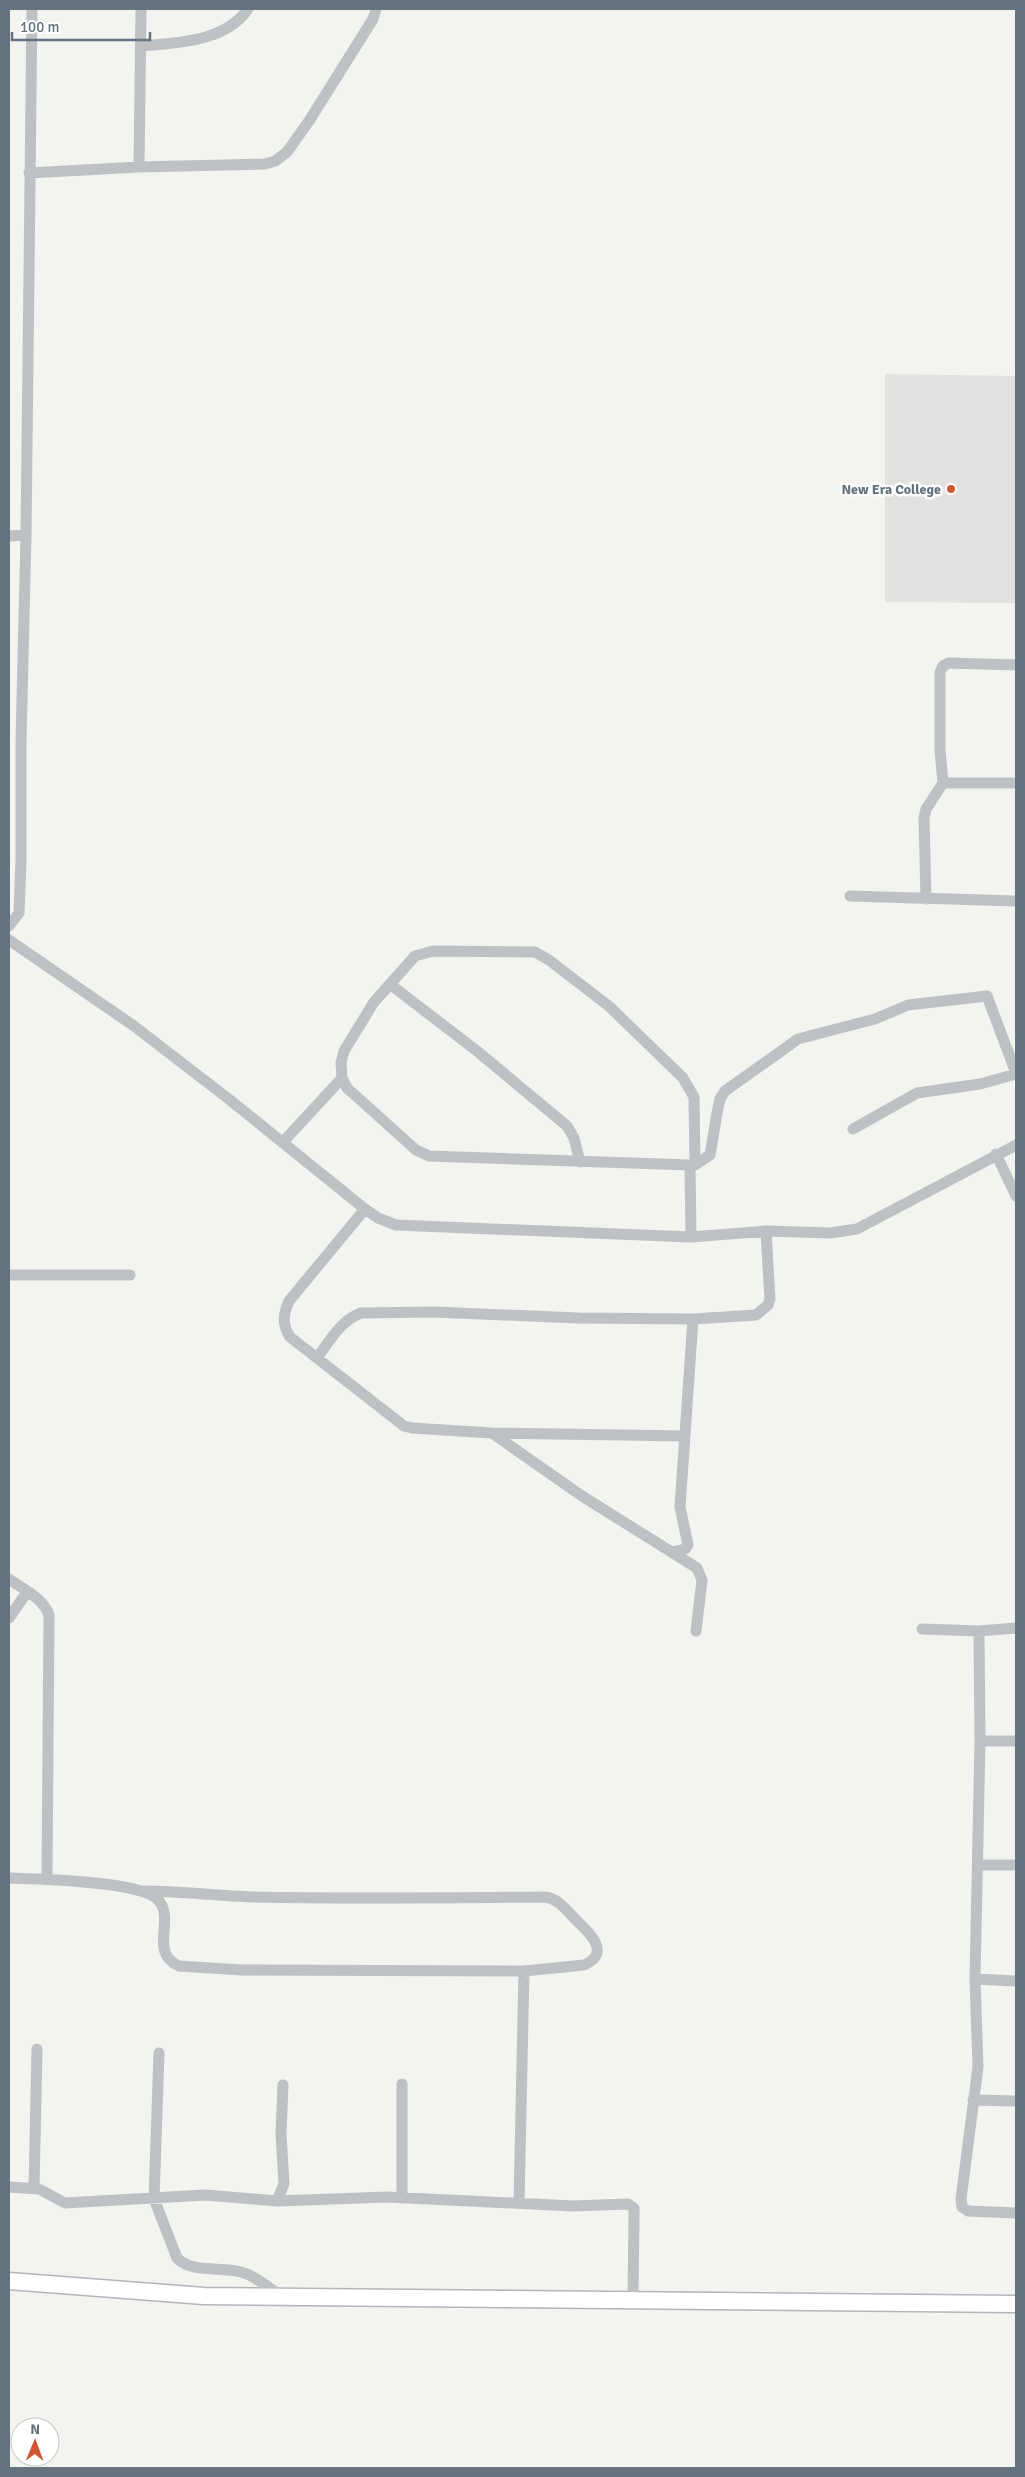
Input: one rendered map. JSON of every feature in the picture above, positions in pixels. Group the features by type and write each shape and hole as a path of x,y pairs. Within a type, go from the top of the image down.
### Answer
{"street":[{"path":"9,926 20,913 32,9"},
{"path":"139,167 141,9"},
{"path":"140,46 173,44 215,34 231,26 248,9"},
{"path":"29,174 139,167 265,164 281,158 309,121 373,19 376,9"},
{"path":"9,536 26,536"},
{"path":"926,899 924,818 926,810 943,782 940,750 942,668 949,663 1016,665"},
{"path":"943,782 1016,783"},
{"path":"850,896 1016,901"},
{"path":"9,940 134,1026 365,1209 378,1218 396,1225 691,1237 766,1230 830,1233 857,1229 1016,1145"},
{"path":"691,1237 693,1165 694,1097 686,1082 610,1007 539,953 424,952 415,956 374,1002 344,1050 341,1063 342,1078 347,1088 358,1100 416,1150 429,1156 693,1165 710,1155 720,1099 738,1081 798,1039 875,1019 908,1005 986,996 1016,1073 971,1086 917,1093 853,1129"},
{"path":"391,985 567,1126 574,1138 580,1162"},
{"path":"282,1142 342,1078"},
{"path":"996,1154 1016,1196"},
{"path":"365,1209 290,1301 285,1311 284,1328 290,1337 407,1427 492,1433 685,1436"},
{"path":"317,1358 344,1323 350,1317 361,1313 434,1312 578,1318 693,1319 756,1315 768,1305 770,1299 766,1230"},
{"path":"9,1276 130,1275"},
{"path":"672,1552 685,1549 688,1545 680,1507 693,1319"},
{"path":"492,1433 582,1496 697,1568 701,1575 696,1631"},
{"path":"9,1579 46,1607 49,1615 47,1879"},
{"path":"9,1618 28,1592"},
{"path":"922,1629 979,1631 1016,1628"},
{"path":"979,1631 980,1741 975,1980 978,2057 961,2203 962,2208 968,2211 1016,2213"},
{"path":"980,1741 1016,1741"},
{"path":"978,1865 1016,1865"},
{"path":"9,1878 47,1879 142,1891 180,1891 250,1896 552,1898 591,1934 597,1945 595,1954 590,1962 576,1967 524,1971 242,1970 179,1966 171,1963 164,1952 164,1920 161,1904 156,1898 142,1891"},
{"path":"519,2203 524,1971"},
{"path":"975,1980 1016,1981"},
{"path":"34,2188 37,2048"},
{"path":"159,2053 154,2200 177,2258 182,2263 243,2272 282,2296"},
{"path":"402,2084 402,2198"},
{"path":"276,2201 284,2184 281,2134 283,2085"},
{"path":"973,2100 1016,2100"},
{"path":"284,2184 296,2200"},
{"path":"9,2187 34,2188 65,2203 154,2200 205,2195 276,2201 402,2198 573,2206 623,2203 632,2205 634,2214 633,2299"},
{"path":"9,2281 124,2292 282,2296 1016,2304"}],"shaded area":[{"name":"New Era College","path":"885,374 1016,376 1016,603 885,602"}],"place":[{"name":"New Era College","path":"951,489"}]}
